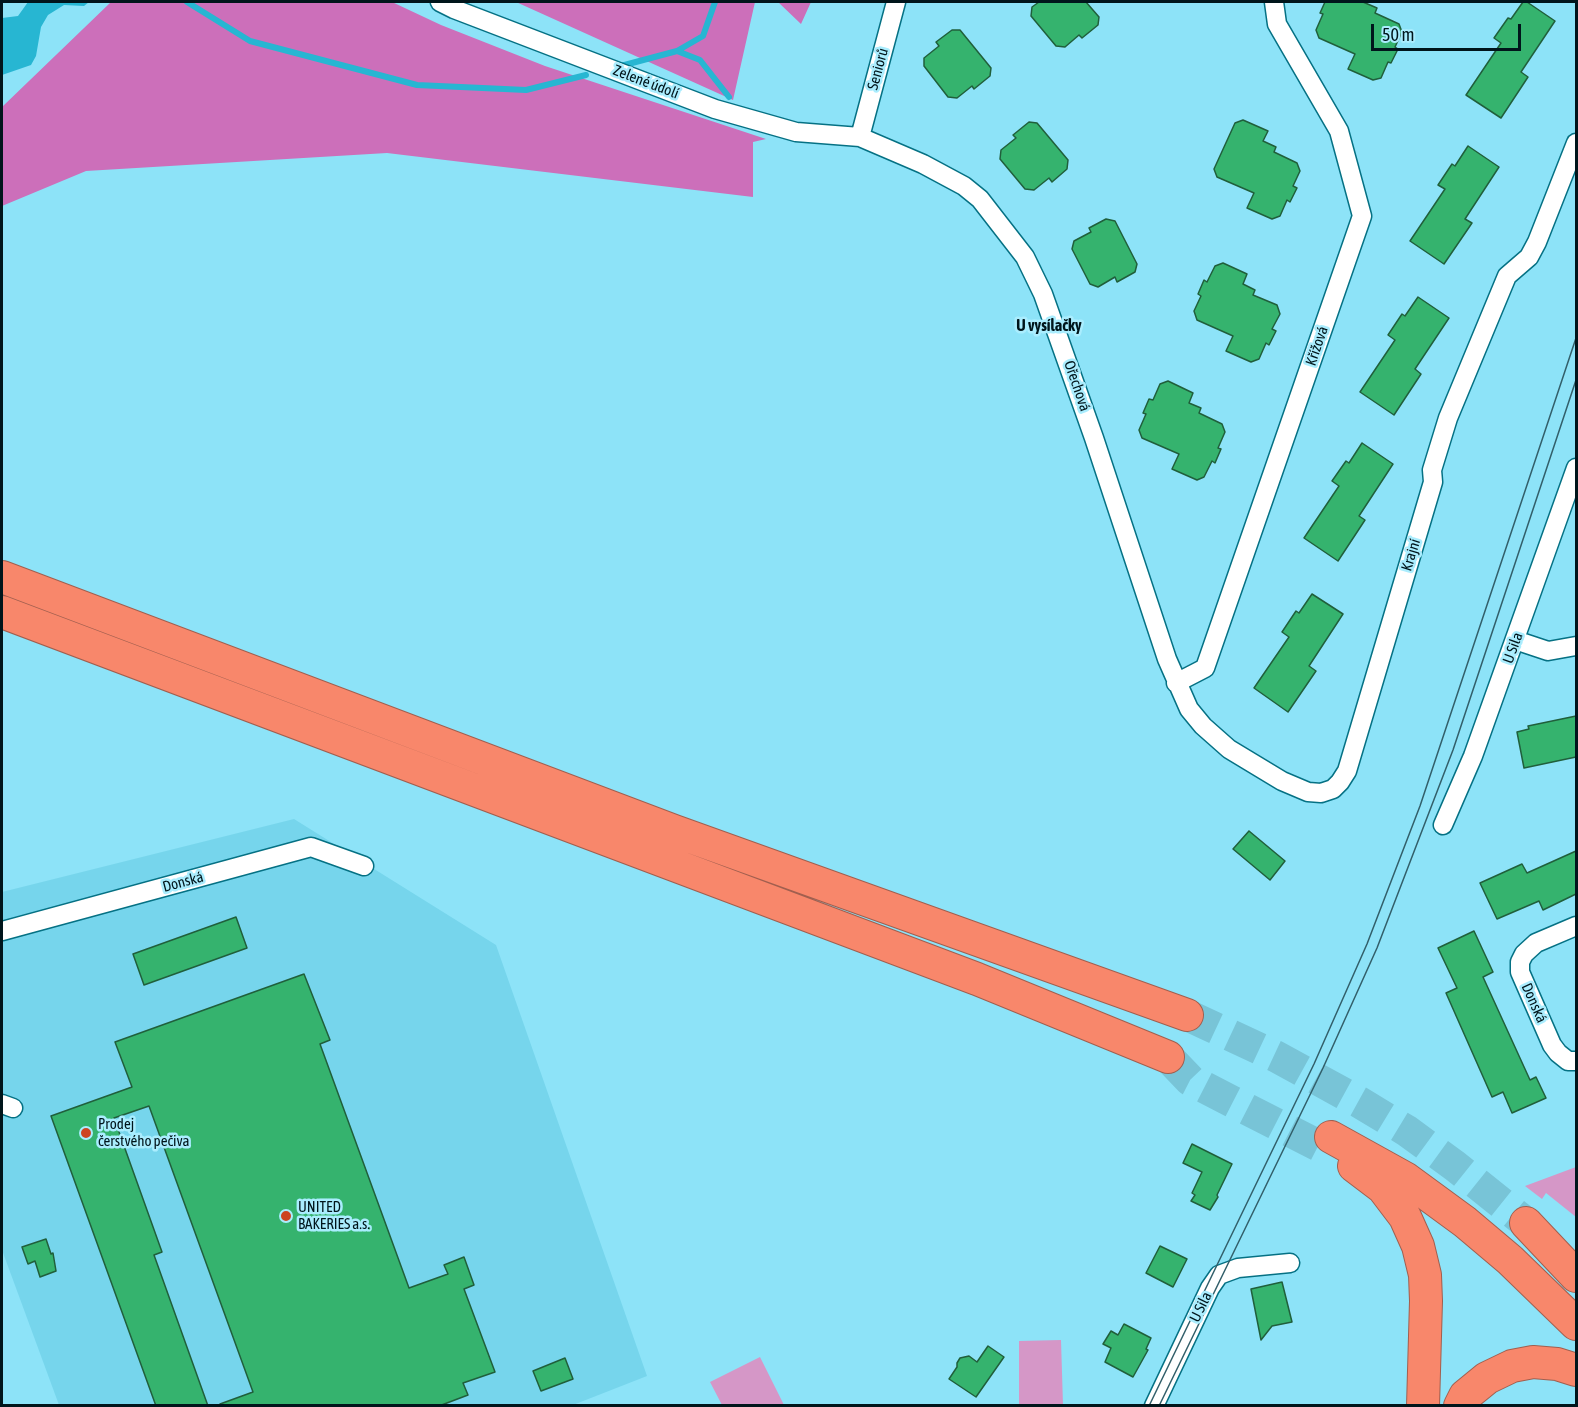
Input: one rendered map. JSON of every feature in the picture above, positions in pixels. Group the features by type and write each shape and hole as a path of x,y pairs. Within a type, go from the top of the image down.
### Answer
{"highway":[{"path":"2,577 674,831 1187,1015"},
{"path":"2,612 977,979 1168,1057"},
{"path":"1423,1406 1426,1301 1425,1275 1418,1246 1405,1216 1383,1188 1328,1143 1406,1178 1465,1222 1510,1260 1576,1324"},
{"path":"1576,1247 1526,1223 1576,1276"},
{"path":"1460,1406 1465,1396 1487,1378 1512,1366 1533,1362 1557,1364 1576,1370"}],"street":[{"name":"Zelené údolí","path":"440,2 715,109 796,132 860,137"},
{"name":"Seniorů","path":"860,137 896,2"},
{"name":"Křížová","path":"1176,683 1205,668 1362,216 1339,131 1277,24 1274,2"},
{"name":"Ořechová","path":"860,137 923,164 964,186 980,199 1025,257 1061,340 1176,683"},
{"name":"Krajní","path":"1176,683 1189,709 1203,726 1238,754 1282,781 1308,792 1321,793 1333,789 1340,782 1347,771 1433,482 1432,470 1448,418 1507,276 1529,257 1537,242 1576,143"},
{"name":"U Sila","path":"1443,825 1473,756 1576,468"},
{"path":"1515,640 1548,651 1576,646"},
{"name":"Donská","path":"2,931 311,847 364,866"},
{"name":"Donská","path":"1576,926 1536,943 1524,954 1520,962 1520,972 1552,1045 1568,1061 1576,1061"},
{"name":"U Sila","path":"1154,1406 1210,1288 1219,1275 1238,1268 1290,1263"}],"shaded area":[{"path":"28,2 89,2 84,6 64,5 48,15 41,27 36,56 31,65 2,75 2,18 18,16"},
{"path":"111,2 392,2 441,25 545,66 766,139 753,142 753,197 387,153 86,171 2,206 2,107"},
{"path":"516,2 755,2 733,100"},
{"path":"778,2 811,2 801,24"},
{"path":"294,819 496,945 647,1376 573,1405 59,1405 2,1250 2,892"},
{"path":"1576,1167 1576,1217 1546,1193 1542,1199 1525,1186"},
{"path":"1061,1340 1063,1405 1019,1405 1019,1341"},
{"path":"760,1357 784,1405 722,1405 710,1382"}],"building":[{"path":"1039,2 1086,2 1099,17 1098,25 1082,38 1079,35 1065,47 1056,46 1031,16 1032,7"},
{"path":"1325,2 1363,2 1377,8 1375,13 1399,24 1402,32 1395,47 1398,49 1391,63 1388,62 1381,78 1373,80 1348,69 1355,54 1319,38 1316,30"},
{"path":"1523,2 1527,2 1555,21 1521,72 1528,77 1501,118 1466,95 1501,43 1494,38"},
{"path":"952,30 960,30 991,68 990,76 974,89 972,86 957,98 948,97 924,66 924,58 939,46 936,42"},
{"path":"1243,120 1268,131 1263,141 1276,147 1274,152 1297,163 1300,171 1293,186 1297,188 1290,202 1287,200 1280,216 1272,219 1247,208 1254,193 1217,177 1214,169 1235,123"},
{"path":"1029,122 1037,123 1068,160 1067,169 1052,182 1049,178 1034,190 1025,189 1000,159 1001,150 1016,138 1013,135"},
{"path":"1468,146 1499,167 1465,219 1472,223 1444,264 1410,241 1445,189 1438,185 1452,164 1455,166"},
{"path":"1106,219 1115,221 1137,264 1135,272 1117,282 1115,277 1098,287 1090,284 1072,249 1074,241 1091,232 1089,228"},
{"path":"1223,263 1247,274 1243,284 1255,290 1253,295 1277,305 1280,314 1272,329 1276,331 1269,345 1266,343 1259,359 1251,362 1226,351 1233,336 1197,320 1194,311 1201,296 1198,294 1204,280 1207,282 1215,266"},
{"path":"1418,297 1449,318 1415,369 1421,374 1394,415 1360,392 1395,340 1388,335 1402,314 1405,316"},
{"path":"1168,381 1193,393 1189,403 1201,408 1199,413 1222,424 1225,432 1215,463 1212,461 1204,477 1197,480 1172,469 1179,454 1142,438 1139,430 1149,399 1153,400 1160,384"},
{"path":"1362,443 1393,464 1359,516 1365,520 1338,561 1304,538 1339,486 1332,481 1346,461 1349,463"},
{"path":"1312,594 1343,614 1309,666 1316,671 1288,712 1254,688 1289,637 1282,632 1296,611 1299,613"},
{"path":"1576,716 1576,757 1524,768 1517,732 1529,729 1528,726"},
{"path":"1249,831 1285,861 1270,880 1233,849"},
{"path":"1576,851 1576,894 1543,910 1539,901 1497,919 1480,883 1522,864 1527,873"},
{"path":"236,917 247,948 144,985 133,954"},
{"path":"1474,931 1493,972 1483,977 1530,1080 1536,1077 1546,1098 1512,1113 1503,1092 1492,1097 1446,993 1457,988 1438,948"},
{"name":"UNITED BAKERIES a.s.","path":"304,974 330,1040 320,1044 409,1288 448,1274 444,1265 464,1257 474,1285 464,1289 495,1372 463,1383 468,1395 439,1406 221,1406 220,1404 253,1392 149,1106 114,1118 162,1252 154,1255 208,1406 156,1406 51,1116 132,1087 115,1042"},
{"path":"1192,1144 1232,1164 1210,1210 1191,1201 1195,1195 1192,1193 1202,1172 1183,1163"},
{"path":"46,1239 51,1254 53,1253 56,1271 40,1277 35,1261 28,1264 22,1247"},
{"path":"1160,1246 1187,1259 1173,1287 1146,1273"},
{"path":"1282,1282 1292,1322 1272,1326 1261,1340 1251,1289"},
{"path":"1124,1324 1151,1338 1146,1349 1148,1350 1133,1377 1105,1362 1111,1348 1103,1344 1111,1331 1118,1335"},
{"path":"988,1346 1004,1357 976,1397 949,1379 960,1358 969,1356 977,1362"},
{"path":"565,1358 573,1379 541,1391 533,1371"}],"waterway":[{"path":"187,2 250,41 417,85 526,90 586,75"},
{"path":"677,51 703,36 715,2"},
{"path":"617,67 677,51 700,60 729,97"}],"tunnel":[{"path":"1187,1015 1277,1057 1407,1131 1526,1223"},
{"path":"1168,1057 1190,1080 1325,1149"}],"tram line":[{"path":"1149,1406 1314,1064 1367,944 1420,806 1576,338"},
{"path":"1159,1406 1323,1068 1377,948 1453,750 1576,380"}],"place":[{"name":"Prodej čerstvého pečiva","path":"86,1133"},
{"name":"UNITED BAKERIES a.s.","path":"286,1216"}],"district":[{"name":"U vysílačky","path":"1049,326"}]}
